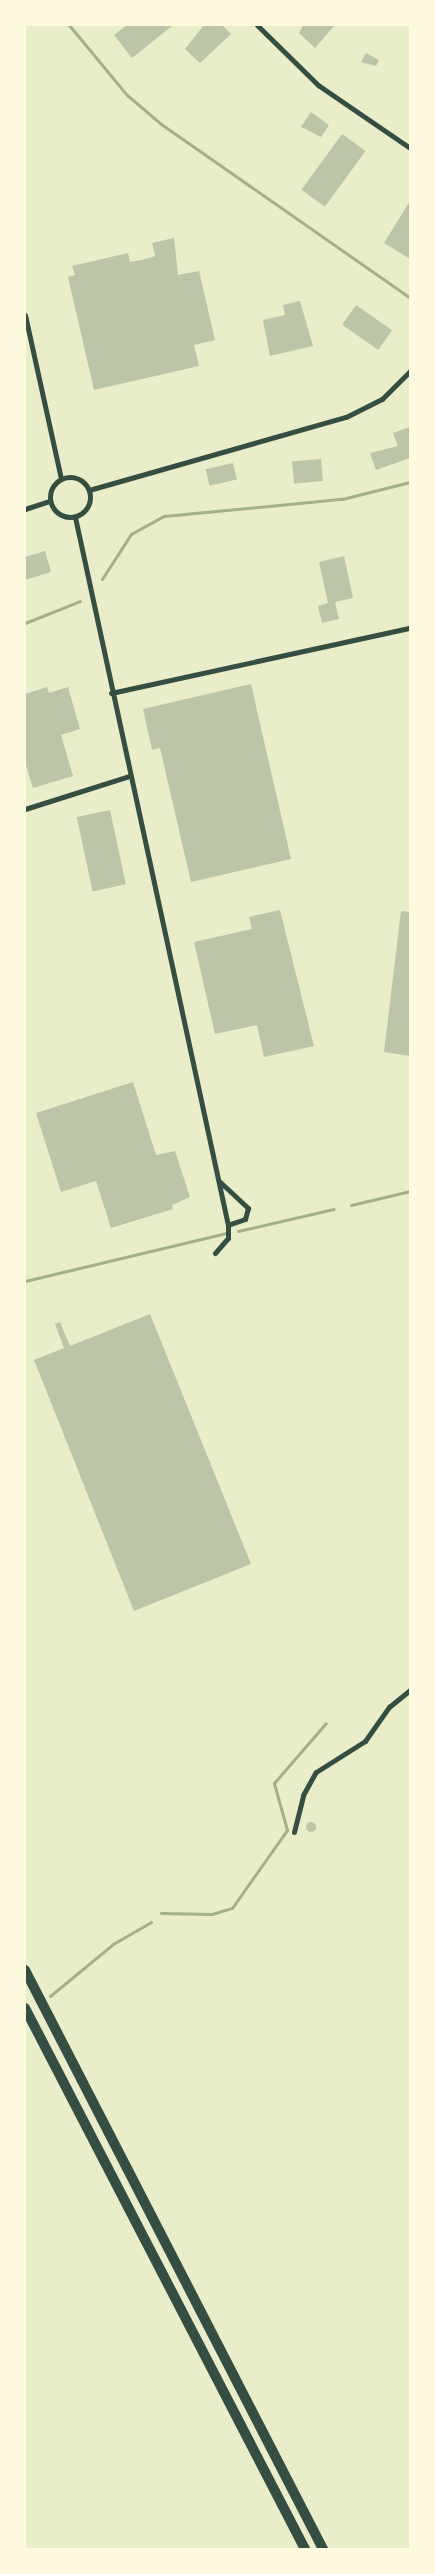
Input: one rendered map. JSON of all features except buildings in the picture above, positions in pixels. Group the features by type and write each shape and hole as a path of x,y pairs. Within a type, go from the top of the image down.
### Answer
{"highway":[{"path":"25,1970 323,2549"},
{"path":"25,2008 306,2549"}],"street":[{"path":"257,25 318,85 410,148"},
{"path":"25,315 28,337 60,479"},
{"path":"89,490 346,417 382,399 410,371"},
{"path":"77,478 89,490 88,507 74,517 62,516 50,502 53,486 60,479 77,478"},
{"path":"25,510 50,502"},
{"path":"74,517 228,1225 228,1238 215,1253"},
{"path":"111,692 410,628"},
{"path":"25,808 129,776"},
{"path":"217,1179 248,1208 245,1219 228,1225"},
{"path":"294,1832 303,1795 316,1772 365,1741 389,1707 410,1690"}],"waterway":[{"path":"69,25 127,95 161,124 410,298"},
{"path":"102,579 131,534 164,516 342,499 410,482"},
{"path":"25,623 80,601"},
{"path":"351,1205 410,1191"},
{"path":"238,1231 333,1209"},
{"path":"25,1281 226,1233"},
{"path":"161,1913 212,1914 232,1908 287,1830 274,1783 326,1723"},
{"path":"50,1996 113,1944 151,1922"}]}
